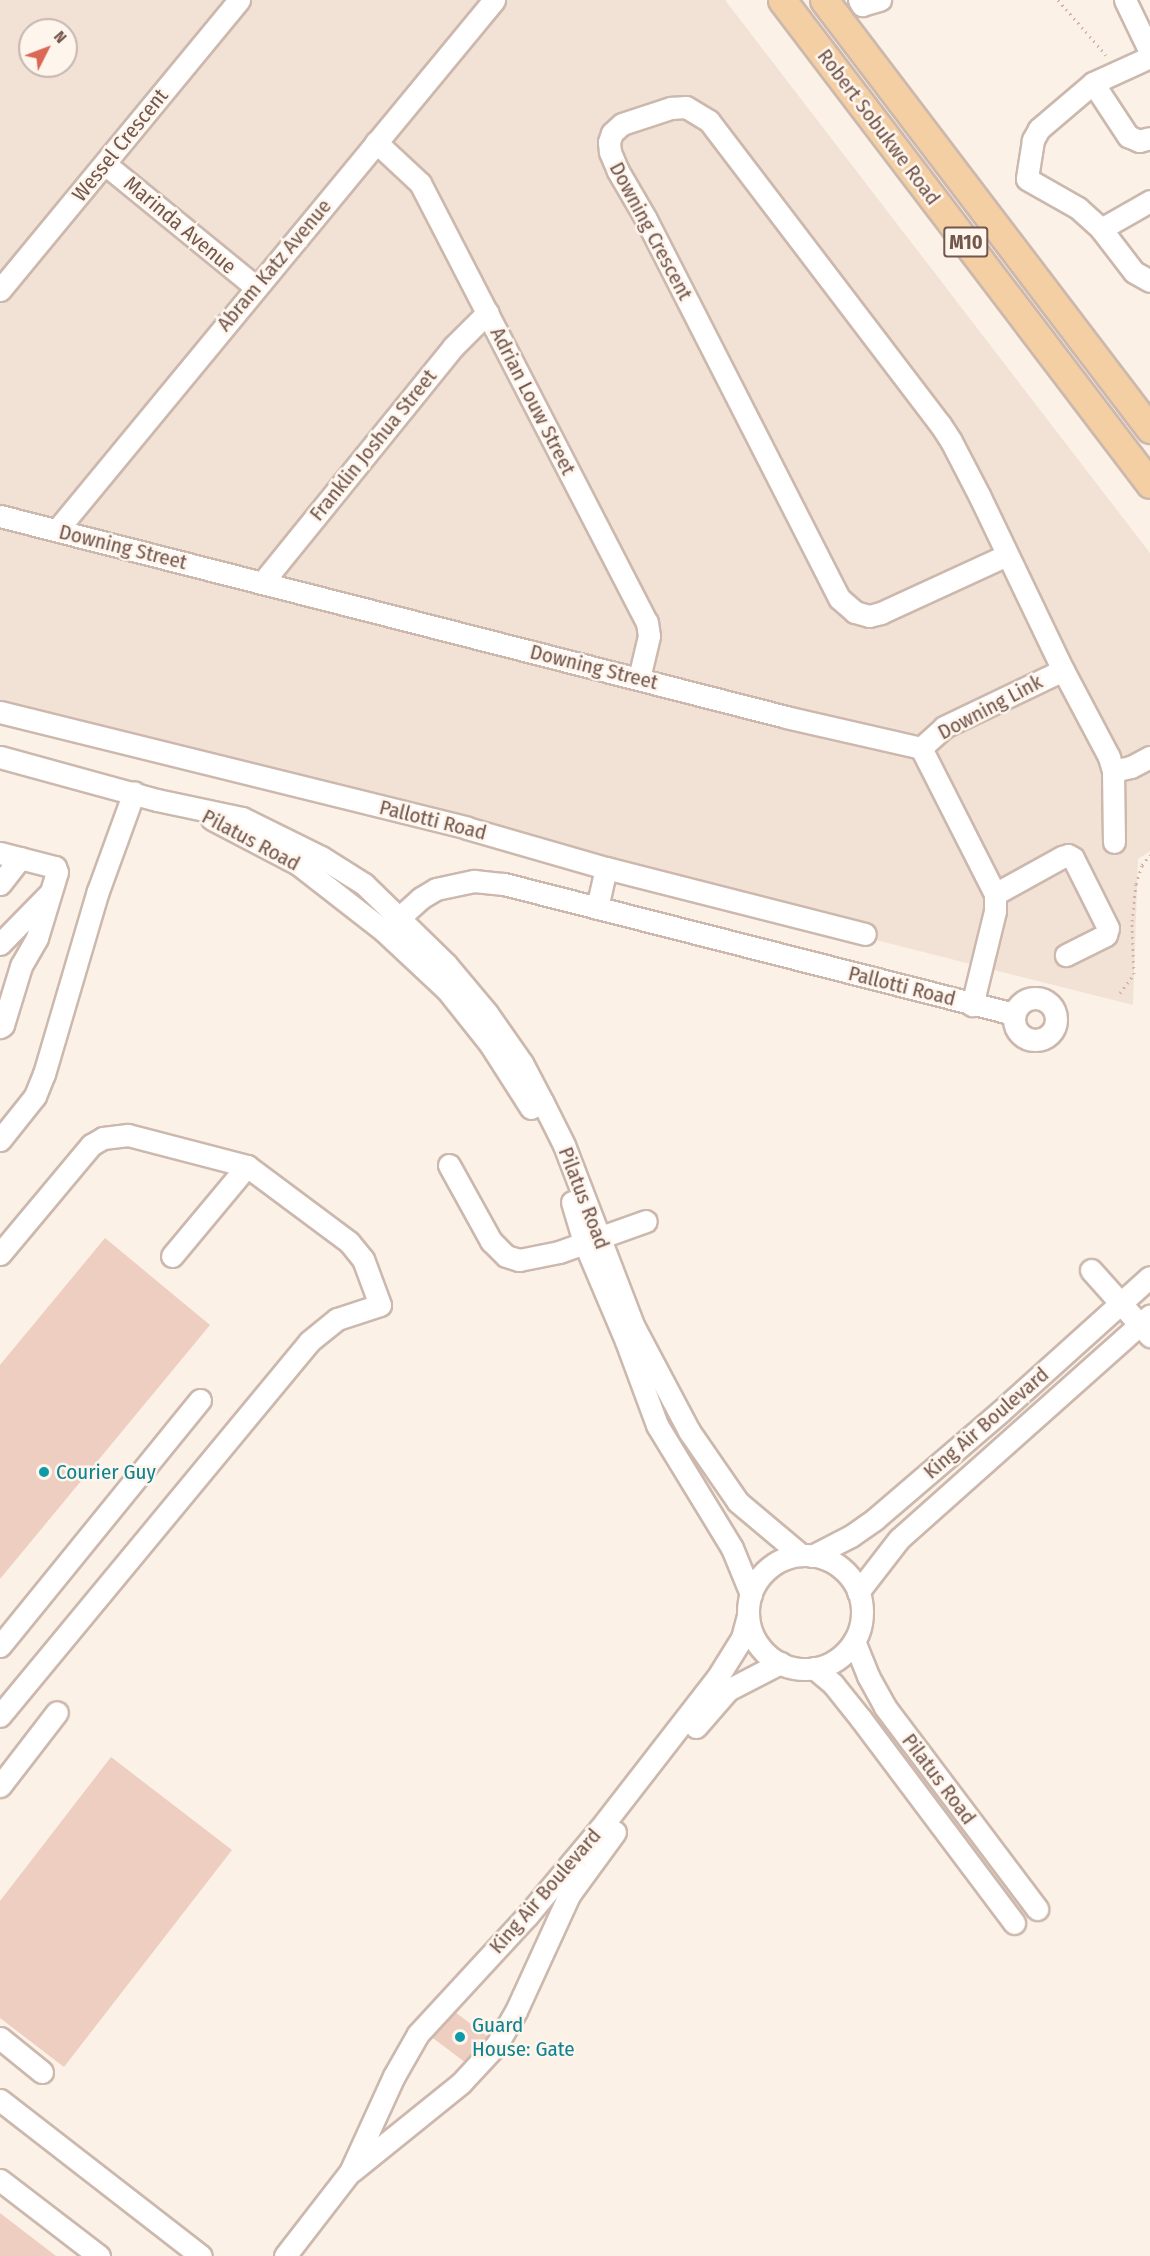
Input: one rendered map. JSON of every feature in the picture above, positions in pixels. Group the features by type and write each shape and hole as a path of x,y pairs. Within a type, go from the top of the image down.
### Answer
{"main road":[{"name":"Robert Sobukwe Road","path":"782,0 1150,484"},
{"name":"Robert Sobukwe Road","path":"824,0 1150,429"}],"street":[{"name":"Wessel Crescent","path":"0,290 239,0"},
{"name":"Abram Katz Avenue","path":"57,530 255,287 494,0"},
{"path":"859,0 862,5 880,0"},
{"path":"1125,0 1150,52"},
{"path":"1150,57 1093,82 1039,129 1033,140 1027,179 1078,208 1101,229 1134,272 1150,281"},
{"path":"1093,82 1128,136 1139,141 1150,138"},
{"name":"Downing Crescent","path":"1007,555 881,614 869,616 855,612 839,598 646,219 618,171 610,152 609,142 612,133 622,124 671,108 686,107 710,121 940,424 1007,555 1063,670 1102,742 1113,771 1114,842"},
{"name":"Adrian Louw Street","path":"376,142 420,183 647,622 649,636 639,678"},
{"name":"Marinda Avenue","path":"105,164 255,287"},
{"path":"1101,229 1150,201"},
{"name":"Franklin Joshua Street","path":"262,583 453,347 488,312"},
{"name":"Downing Street","path":"0,516 786,717 921,748"},
{"name":"Downing Link","path":"921,748 944,727 1063,670"},
{"name":"Pallotti Road","path":"0,712 467,828 606,868 865,934"},
{"path":"921,748 995,894 996,910 972,1005"},
{"path":"0,756 134,792 99,891 44,1074 35,1096 3,1130"},
{"path":"1113,771 1131,767 1150,757"},
{"name":"Pilatus Road","path":"134,792 191,808 298,864 392,925 490,1044 530,1104 571,1198 688,1431 738,1502 806,1555"},
{"path":"0,884 10,855 55,867 57,872 37,938 21,966 3,1025 0,1028"},
{"path":"995,894 1062,857 1068,855 1073,858 1108,928 1106,935 1066,955"},
{"path":"597,908 606,868"},
{"name":"Pallotti Road","path":"392,925 421,898 436,889 474,881 504,884 1014,1014"},
{"path":"0,944 50,893"},
{"path":"0,949 21,966"},
{"path":"0,1254 83,1154 103,1138 128,1135 248,1166 350,1242 367,1267 380,1305 337,1319 309,1342 0,1716"},
{"path":"449,1165 491,1241 506,1256 519,1260 530,1260 646,1221"},
{"path":"172,1256 248,1166"},
{"name":"Pilatus Road","path":"592,1240 657,1425 732,1548 751,1594"},
{"path":"1090,1270 1121,1304 1146,1325"},
{"name":"King Air Boulevard","path":"806,1555 851,1536 875,1519 1150,1277"},
{"name":"King Air Boulevard","path":"858,1592 899,1539 1146,1325"},
{"path":"0,1646 200,1400"},
{"path":"806,1555 840,1568 858,1592 861,1617 854,1641 843,1654 830,1663 814,1668 796,1668 780,1663 766,1654 753,1636 748,1616 751,1594 766,1570 777,1562 806,1555"},
{"name":"King Air Boulevard","path":"285,2256 350,2172 394,2076 418,2034 527,1916 599,1830 717,1678 742,1638 748,1616"},
{"name":"Pilatus Road","path":"854,1641 868,1676 885,1707 1037,1909"},
{"name":"King Air Boulevard","path":"350,2172 417,2120 482,2063 497,2044 516,2011 569,1895 596,1857 709,1710 728,1690 780,1663"},
{"name":"Pilatus Road","path":"814,1668 832,1684 861,1719 1014,1923"},
{"path":"0,1786 57,1712"},
{"path":"0,2038 42,2072"},
{"path":"0,2100 201,2256"},
{"path":"0,2180 99,2256"}],"path":[{"path":"1058,0 1119,71"},
{"path":"1120,993 1134,974 1132,921 1136,884 1142,866 1150,855"}],"shaded area":[{"path":"0,0 725,0 1150,553 1150,851 1138,859 1133,1005 0,719"}],"building":[{"name":"Courier Guy","path":"105,1238 210,1325 0,1579 0,1365"},
{"path":"111,1757 232,1850 64,2067 0,2018 0,1901"},
{"name":"Guard House: Gate","path":"451,2009 490,2038 470,2066 431,2036"},
{"path":"0,2213 56,2256 0,2256"}],"place":[{"name":"Courier Guy","path":"44,1472"},
{"name":"Guard House: Gate","path":"460,2037"}]}
